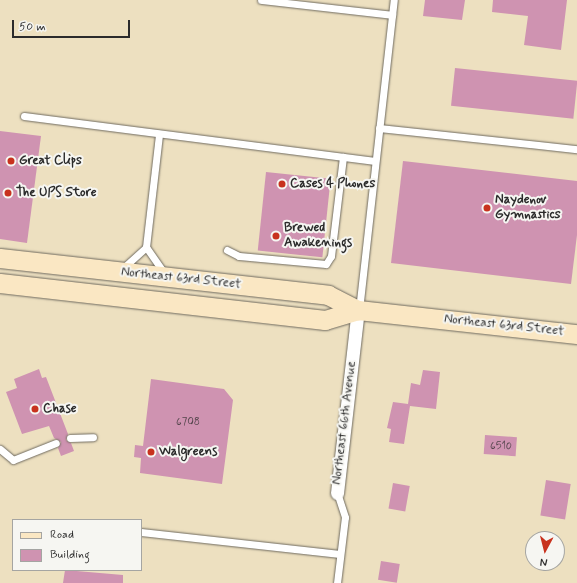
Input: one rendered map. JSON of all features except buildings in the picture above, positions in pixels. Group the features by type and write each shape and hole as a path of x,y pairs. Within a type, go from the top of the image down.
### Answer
{"main road":[{"name":"Northeast 63rd Street","path":"0,258 328,295 358,310 577,334"},
{"name":"Northeast 63rd Street","path":"0,283 325,320 358,310"}],"street":[{"name":"Northeast 66th Avenue","path":"337,493 358,310"}],"lane":[{"path":"261,0 392,15"},
{"path":"336,0 336,8"},
{"path":"358,310 394,0"},
{"path":"24,116 375,162"},
{"path":"379,128 577,150"},
{"path":"159,134 146,247 166,277"},
{"path":"228,250 239,256 326,264 331,256 343,157"},
{"path":"118,271 146,247"},
{"path":"70,438 93,437"},
{"path":"0,449 13,460 56,443"},
{"name":"Northeast 66th Avenue","path":"337,493 345,517 337,583"},
{"path":"142,532 340,554"}],"place":[{"name":"Great Clips","path":"11,161"},
{"name":"Cases 4 Phones","path":"282,184"},
{"name":"The UPS Store","path":"8,193"},
{"name":"Naydenov Gymnastics","path":"487,208"},
{"name":"Brewed Awakenings","path":"276,236"},
{"name":"Chase","path":"35,409"},
{"name":"Walgreens","path":"151,452"}]}
